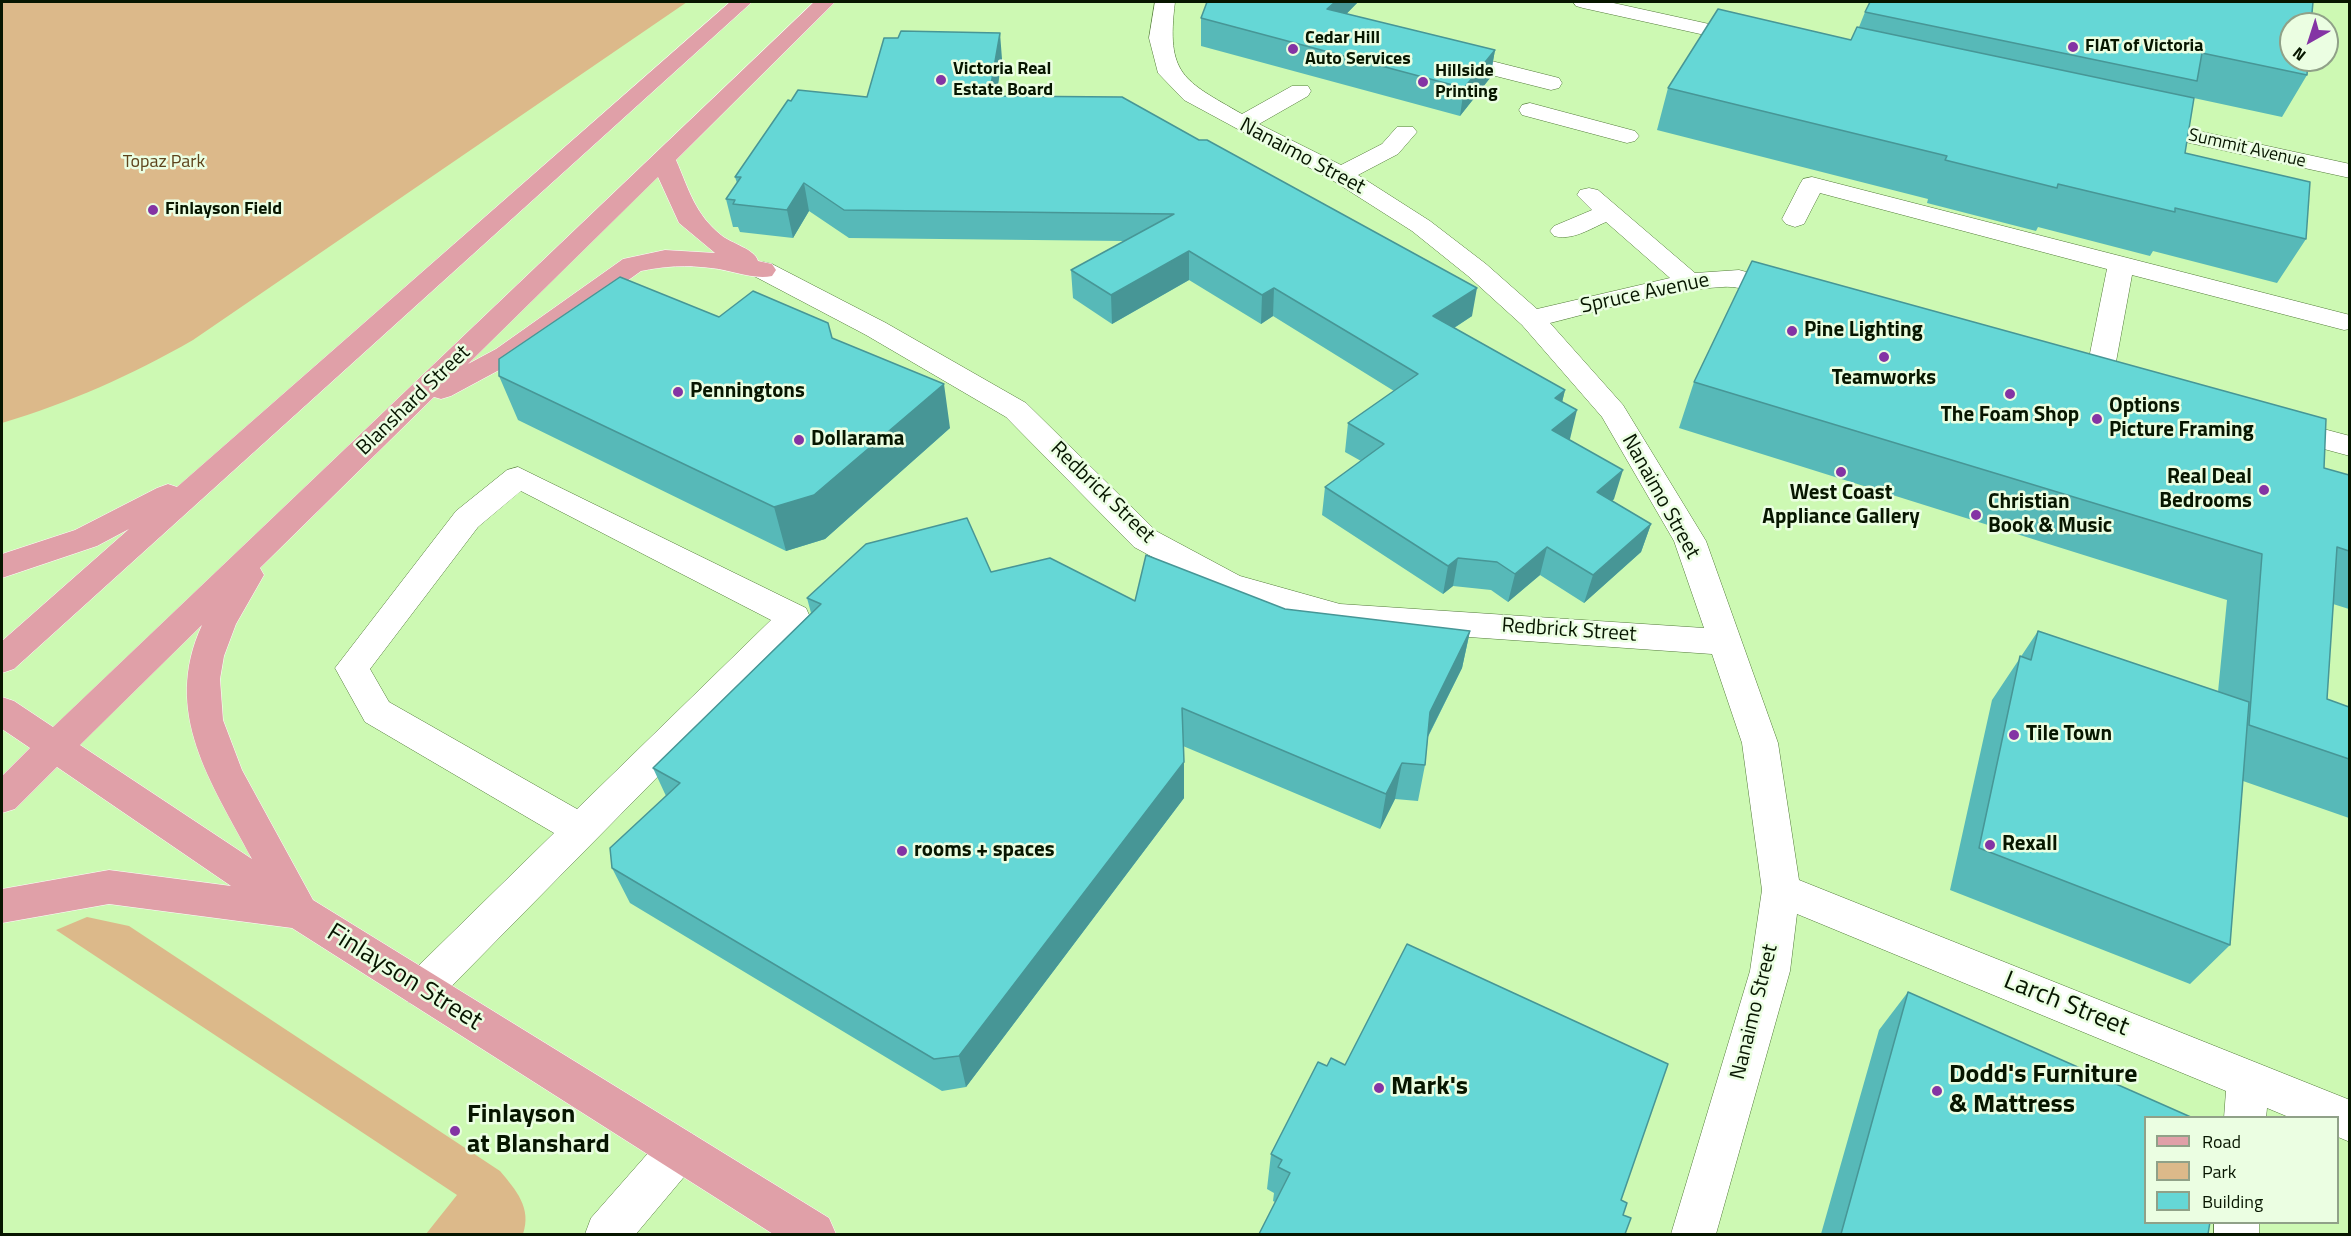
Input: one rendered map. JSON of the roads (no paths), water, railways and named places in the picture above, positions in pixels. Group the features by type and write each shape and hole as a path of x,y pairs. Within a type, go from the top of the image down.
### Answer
{"main road":[{"path":"2,660 742,2"},
{"name":"Blanshard Street","path":"2,798 406,410 825,2"},
{"path":"663,159 688,218 714,242 763,270"},
{"path":"406,410 506,355 632,264 665,258 711,260 763,270"},
{"path":"2,566 86,538 214,470"},
{"path":"272,537 225,613 207,656 202,694 205,719 214,753 300,912"},
{"name":"Finlayson Street","path":"2,711 56,745 300,912 813,1234"},
{"path":"2,906 109,887 300,912"}],"street":[{"name":"Nanaimo Street","path":"1165,2 1160,38 1169,73 1192,95 1242,124 1341,175 1421,225 1477,270 1532,319 1613,412 1690,541 1760,743 1781,890 1770,971 1693,1234"},
{"path":"1583,2 1600,16 1767,42"},
{"path":"1446,56 1551,83"},
{"path":"1242,124 1300,91"},
{"path":"1530,110 1627,136"},
{"name":"Summit Avenue","path":"2118,120 2349,171"},
{"path":"1341,175 1390,149 1405,132"},
{"path":"1795,219 1812,184 2344,322"},
{"path":"1589,195 1689,281"},
{"path":"1563,231 1609,213"},
{"path":"2099,378 2121,264"},
{"name":"Redbrick Street","path":"763,270 876,329 1017,410 1145,540 1230,585 1340,616 1726,642"},
{"name":"Spruce Avenue","path":"1532,319 1689,281 1739,278 1806,297"},
{"path":"2258,421 2349,446"},
{"path":"422,989 581,830 794,617 518,477 467,519 352,668 377,712 581,830"},
{"name":"Larch Street","path":"1781,890 2247,1098 2327,1116"},
{"path":"607,1234 679,1150"}],"place":[{"name":"FIAT of Victoria","path":"2073,47"},
{"name":"Cedar Hill Auto Services","path":"1293,49"},
{"name":"Victoria Real Estate Board","path":"941,80"},
{"name":"Hillside Printing","path":"1423,82"},
{"name":"Finlayson Field","path":"153,210"},
{"name":"Pine Lighting","path":"1792,331"},
{"name":"Teamworks","path":"1884,357"},
{"name":"Penningtons","path":"678,392"},
{"name":"The Foam Shop","path":"2010,394"},
{"name":"Options Picture Framing","path":"2097,419"},
{"name":"Dollarama","path":"799,440"},
{"name":"West Coast Appliance Gallery","path":"1841,472"},
{"name":"Real Deal Bedrooms","path":"2264,490"},
{"name":"Christian Book & Music","path":"1976,515"},
{"name":"Tile Town","path":"2014,735"},
{"name":"Rexall","path":"1990,845"},
{"name":"rooms + spaces","path":"902,851"},
{"name":"Mark's","path":"1379,1088"},
{"name":"Dodd's Furniture & Mattress","path":"1937,1091"},
{"name":"Finlayson at Blanshard","path":"455,1131"}],"park label":[{"name":"Topaz Park","path":"164,163"}]}
